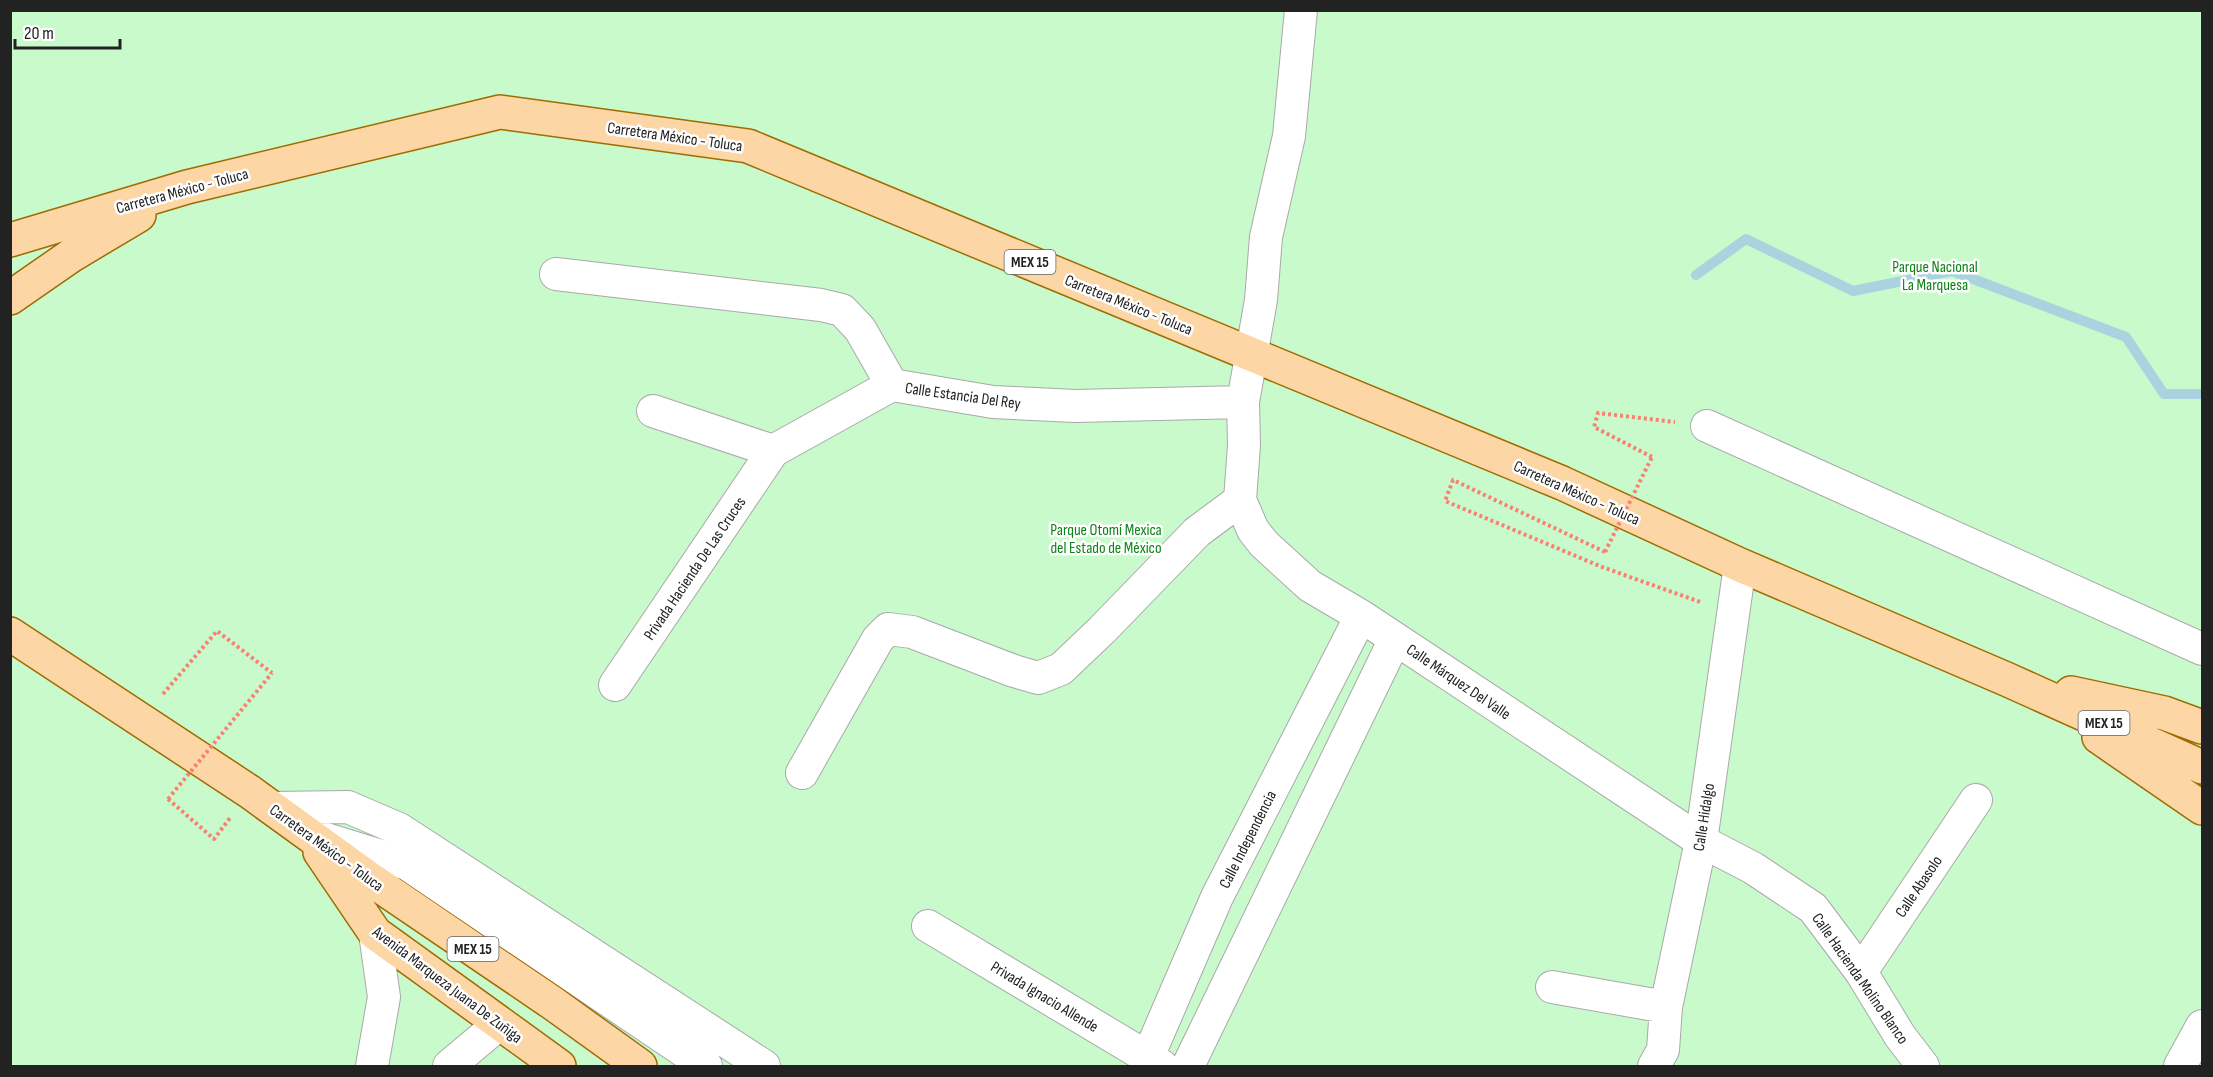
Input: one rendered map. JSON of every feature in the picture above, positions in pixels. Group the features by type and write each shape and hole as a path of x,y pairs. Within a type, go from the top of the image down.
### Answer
{"main road":[{"name":"Carretera México - Toluca","path":"10,240 187,187 500,112 748,146 1562,483 1740,565 2202,766"},
{"path":"10,298 72,255 187,187"},
{"name":"Carretera México - Toluca","path":"10,634 142,719 261,800 370,879 551,1002 640,1066"},
{"path":"2006,679 2164,713 2202,727"},
{"path":"2006,679 2105,741 2202,808"},
{"name":"Avenida Marqueza Juana De Zuñiga","path":"307,833 375,933 559,1066"}],"street":[{"path":"802,773 879,639 888,629 912,632 1014,672 1038,678 1060,669 1102,630 1197,532 1240,500 1244,445 1243,402 1261,300 1266,237 1289,136 1302,10"},
{"name":"Calle Estancia Del Rey","path":"556,274 821,305 842,310 860,329 892,385 1005,403 1075,406 1243,402"},
{"name":"Privada Hacienda De Las Cruces","path":"615,685 774,451 892,385"},
{"path":"653,411 774,451"},
{"path":"1707,426 2202,649"},
{"name":"Calle Márquez Del Valle","path":"1240,500 1253,530 1264,544 1310,586 1361,616 1701,841"},
{"name":"Calle Hidalgo","path":"1654,1066 1663,1050 1665,1007 1701,841 1740,565"},
{"name":"Calle Independencia","path":"1151,1064 1217,897 1361,616"},
{"path":"1188,1066 1395,639"},
{"path":"261,800 348,807 399,830 764,1066"},
{"name":"Calle Abasolo","path":"1861,972 1976,800"},
{"path":"307,833 407,864 706,1066"},
{"name":"Calle Hacienda Molino Blanco","path":"1701,841 1753,868 1813,908 1861,972 1900,1036 1923,1066"},
{"path":"1217,897 1261,912"},
{"name":"Privada Ignacio Allende","path":"928,926 1151,1064"},
{"path":"372,1066 384,998 375,933"},
{"path":"1552,987 1665,1007"},
{"path":"449,1066 499,1024"},
{"path":"2180,1066 2202,1026"}],"path":[{"path":"1707,426 1598,413 1594,427 1652,457 1605,552 1453,480 1445,501 1602,567 1732,614"},
{"path":"142,719 218,631 272,673 168,799 214,839 261,800"}],"green space":[{"name":"Parque Otomí Mexica del Estado de México","path":"10,11 2202,11 2202,1066 11,1066"}],"waterway":[{"path":"1696,275 1746,239 1853,291 1952,271 2126,337 2164,394 2202,394"}],"park label":[{"name":"Parque Nacional La Marquesa","path":"1935,275"}]}
